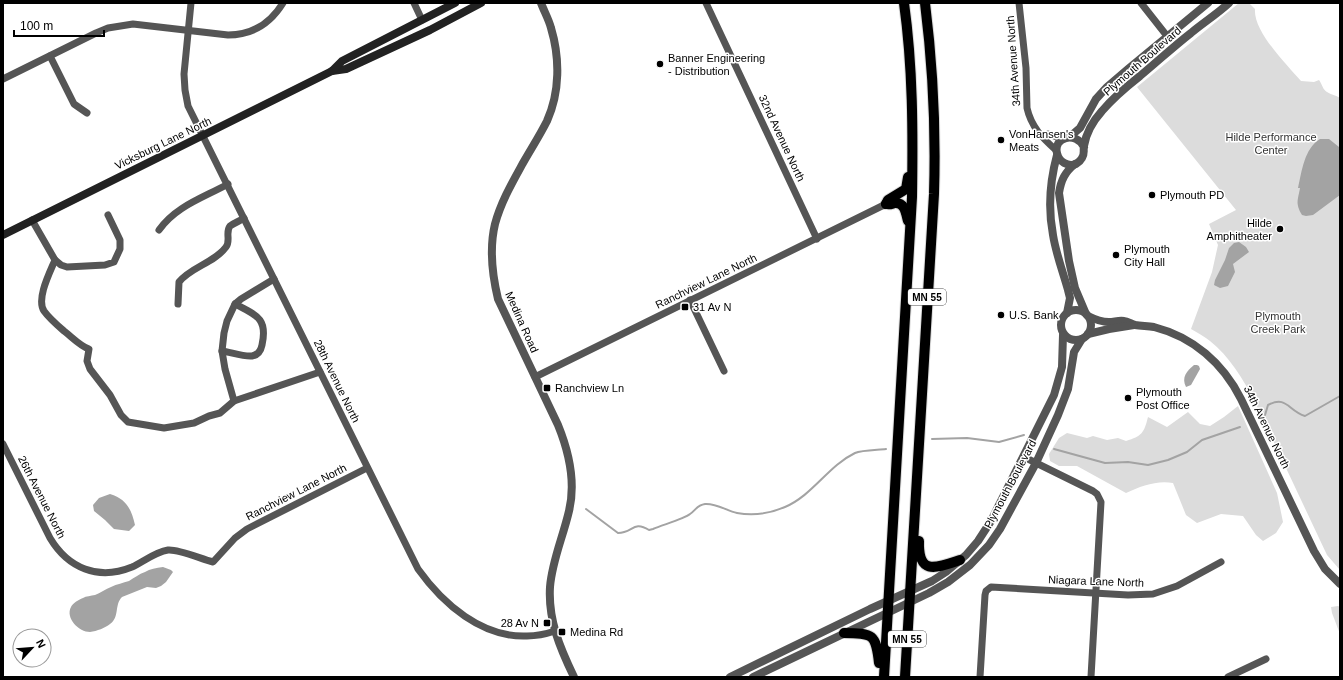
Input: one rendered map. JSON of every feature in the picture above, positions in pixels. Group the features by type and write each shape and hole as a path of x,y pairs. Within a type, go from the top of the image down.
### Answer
{"main road":[{"name":"Vicksburg Lane North","path":"3,235 332,71 342,61 455,3"},
{"name":"Vicksburg Lane North","path":"332,71 346,69 430,30 481,3"},
{"name":"MN 55","path":"882,677 888,601 910,233 913,121 911,72 904,3"},
{"name":"MN 55","path":"905,677 934,194 935,150 932,64 925,3"},
{"path":"886,204 888,200 902,192 907,186 908,123 912,101"},
{"path":"886,204 890,205 899,203 903,206 910,233"},
{"path":"916,490 920,516 920,559 926,565 936,568 960,560"},
{"path":"844,633 864,634 872,638 878,647 882,677"}],"street":[{"name":"28th Avenue North","path":"191,3 184,74 188,106 418,569 432,588 453,608 468,618 498,632 513,636 528,636 555,631"},
{"path":"3,79 96,33 120,25 133,24 239,35 250,32 270,20 283,3"},
{"path":"414,3 422,20"},
{"name":"Medina Road","path":"541,3 551,27 556,45 558,64 557,83 547,120 509,188 501,206 494,230 492,262 498,299 565,441 572,474 570,509 556,556 550,589 550,606 555,631"},
{"name":"32nd Avenue North","path":"706,3 817,239"},
{"name":"34th Avenue North","path":"1019,3 1026,68 1027,108 1032,124 1057,153"},
{"path":"1142,3 1167,36"},
{"name":"Plymouth Boulevard","path":"1065,138 1080,128 1096,99 1104,90 1208,3"},
{"name":"Plymouth Boulevard","path":"1084,147 1093,122 1114,98 1229,3"},
{"path":"50,56 74,104 87,113"},
{"path":"1042,136 1048,134 1065,138 1075,138 1079,140 1084,147 1083,157 1067,171 1060,184 1059,193 1069,261 1075,288 1087,315 1091,325 1085,337 1072,340 1063,335 1060,323 1067,313 1076,310 1087,315"},
{"path":"1065,138 1059,142 1051,190 1050,214 1053,237 1070,298 1067,313"},
{"path":"1057,153 1062,162 1071,165 1075,164"},
{"path":"159,230 169,218 185,206 228,184"},
{"name":"Ranchview Lane North","path":"535,377 886,204"},
{"path":"32,220 55,260 60,265 67,267 105,265 114,262 120,249 120,240 108,215"},
{"path":"178,304 179,282 186,275 208,262 226,248 228,244 228,230 230,226 244,218"},
{"path":"55,260 44,286 41,303 43,310 59,327 84,347 89,349 87,361 90,369 110,395 121,415 128,422 164,428 194,423 220,413 234,401 320,372"},
{"path":"234,401 225,369 222,351 227,320 235,304 251,292 274,279"},
{"path":"690,300 724,371"},
{"path":"222,351 251,356 256,355 262,347 264,331 260,320 256,316 235,304"},
{"name":"34th Avenue North","path":"1087,315 1102,321 1125,321 1134,325"},
{"name":"34th Avenue North","path":"1085,337 1109,329 1134,325 1158,328 1189,341 1203,350 1226,373 1241,399 1314,551 1325,569 1340,584"},
{"name":"Plymouth Boulevard","path":"887,612 960,560 973,548 989,525 1054,395 1062,367 1063,335"},
{"name":"Plymouth Boulevard","path":"888,601 929,593 948,582 980,556 1000,529 1036,463 1066,396 1070,381 1074,352 1085,337"},
{"name":"26th Avenue North","path":"3,444 50,538 64,557 74,564 97,572 121,571 132,566"},
{"path":"1024,457 1093,491 1100,498 1091,677"},
{"name":"Ranchview Lane North","path":"132,566 167,550 175,550 213,562 235,538 247,529 367,468"},
{"name":"Niagara Lane North","path":"980,677 985,595 988,589 994,586 1095,593 1140,595 1153,594 1177,586 1221,562"},
{"path":"730,677 888,601"},
{"path":"753,677 887,612"},
{"path":"555,631 563,654 574,677"},
{"path":"1228,677 1266,659"}],"green space":[{"path":"1239,3 1249,3 1255,9 1259,27 1265,37 1301,81 1314,82 1319,80 1326,91 1340,98 1340,570 1327,555 1254,400 1240,376 1217,347 1191,329 1212,272 1218,245 1209,224 1236,210 1137,87"},
{"path":"1238,406 1277,493 1283,522 1276,533 1263,541 1256,535 1243,516 1221,514 1197,523 1186,515 1173,483 1161,482 1149,484 1126,493 1077,466 1059,466 1050,461 1049,454 1059,438 1067,433 1087,438 1093,436 1107,440 1118,438 1126,441 1142,433 1148,417 1167,427 1188,412 1200,424 1210,426"},
{"path":"1331,607 1340,607 1340,634"}],"shaded area":[{"path":"1320,139 1329,139 1339,147 1340,195 1313,215 1306,216 1302,215 1298,207 1300,188 1298,188 1302,168 1307,154 1310,148"},
{"path":"1239,242 1246,247 1249,252 1233,264 1235,272 1228,286 1220,288 1214,285 1215,280 1229,248 1234,243"},
{"path":"1194,365 1199,366 1200,369 1191,385 1186,387 1184,377"},
{"path":"110,494 116,496 124,502 130,509 135,525 129,531 114,529 94,511 93,505 99,498"},
{"path":"163,567 173,572 166,582 156,588 147,587 122,597 118,604 115,618 106,627 90,632 82,630 71,620 70,611 74,603 129,581 149,570"}],"waterway":[{"path":"1265,415 1268,405 1274,402 1279,402 1284,403 1299,414 1305,416 1340,396"},
{"path":"1054,449 1105,463 1128,462 1148,465 1168,460 1187,452 1202,440 1240,427"},
{"path":"932,439 967,438 999,442 1024,435"},
{"path":"586,509 618,533 640,526 649,530 653,529 683,518 698,507 705,504 743,514 756,514 774,511 795,502 837,465 855,453 886,449"}],"place":[{"name":"Banner Engineering - Distribution","path":"660,64"},
{"name":"VonHansen's Meats","path":"1001,140"},
{"name":"Plymouth PD","path":"1152,195"},
{"name":"Hilde Amphitheater","path":"1280,229"},
{"name":"Plymouth City Hall","path":"1116,255"},
{"name":"31 Av N","path":"685,307"},
{"name":"U.S. Bank","path":"1001,315"},
{"name":"Ranchview Ln","path":"547,388"},
{"name":"Plymouth Post Office","path":"1128,398"},
{"name":"28 Av N","path":"547,623"},
{"name":"Medina Rd","path":"562,632"}],"park label":[{"name":"Hilde Performance Center","path":"1271,143"},
{"name":"Plymouth Creek Park","path":"1278,322"}]}
